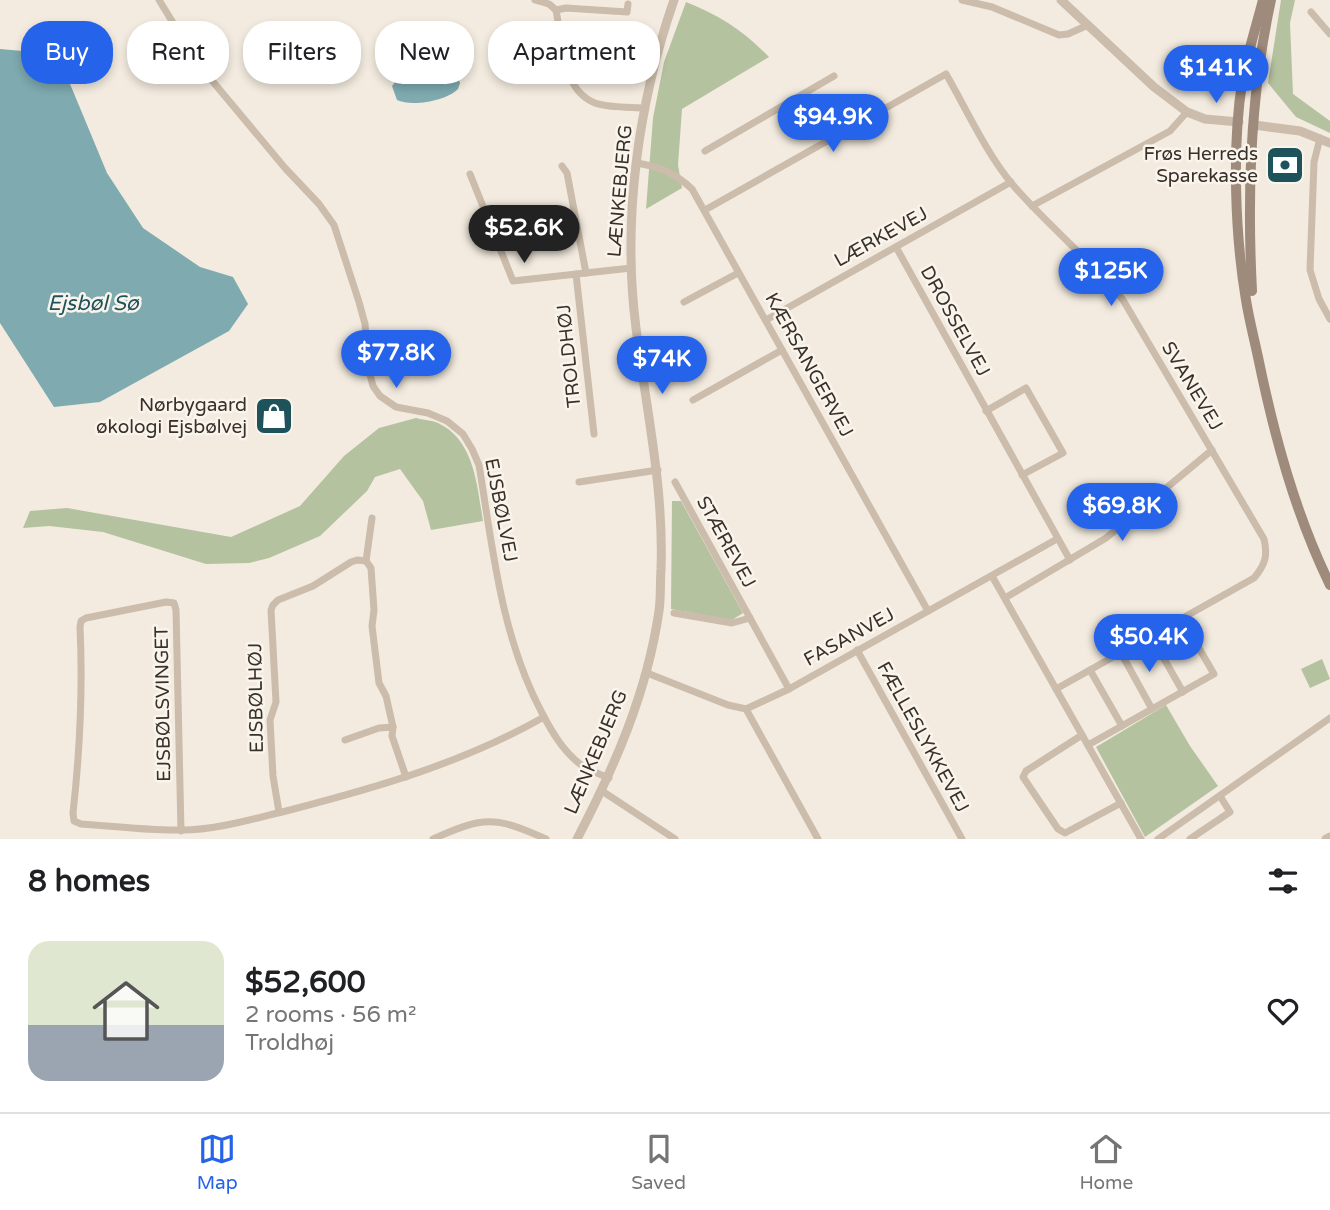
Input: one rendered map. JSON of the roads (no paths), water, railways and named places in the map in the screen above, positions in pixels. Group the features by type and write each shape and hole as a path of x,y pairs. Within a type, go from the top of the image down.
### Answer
{"main road":[{"path":"1263,0 1242,83 1237,178 1240,251 1246,300 1268,407 1303,520 1330,585"},
{"path":"1258,357 1252,302 1249,220 1259,72 1271,0"},
{"path":"1252,40 1253,58 1247,106 1254,125"},
{"path":"1239,122 1254,125"},
{"path":"1239,122 1244,141 1244,190 1249,220"}],"street":[{"name":"EJSBØLVEJ","path":"159,0 199,65 285,168 320,204 334,225 365,324 373,386 380,396 396,407 428,413 447,421 463,434 472,449 479,465 505,618 520,666 544,717 567,752 582,766 609,778"},
{"path":"535,0 549,4 556,10 567,69 576,90 583,97 598,104 645,108"},
{"name":"LÆNKEBJERG","path":"578,839 609,778 647,673 660,609 662,526 658,470 636,326 631,268 632,213 645,108 660,40 674,0"},
{"path":"962,0 992,7 1059,35 1088,25"},
{"path":"1061,0 1154,87 1187,112 1205,119 1239,122"},
{"path":"556,10 566,8 627,12 628,4"},
{"path":"1311,12 1330,34"},
{"name":"SVANEVEJ","path":"828,141 946,74 1011,182 1032,206 1102,273 1123,300 1264,539 1266,559 1263,568 1254,578 1182,619"},
{"path":"705,151 834,76"},
{"path":"705,210 828,141 803,94"},
{"path":"1032,206 1170,131 1187,112"},
{"path":"1254,125 1300,131 1330,143"},
{"path":"1320,138 1314,162 1309,252 1313,284 1330,318"},
{"name":"KÆRSANGERVEJ","path":"637,163 661,167 678,176 692,189 928,611"},
{"path":"562,166 567,173 586,273"},
{"name":"TROLDHØJ","path":"470,174 513,281 631,268"},
{"name":"LÆRKEVEJ","path":"766,320 1011,182"},
{"name":"DROSSELVEJ","path":"896,247 1070,560"},
{"path":"684,302 738,273"},
{"name":"TROLDHØJ","path":"576,274 594,434"},
{"path":"692,400 782,350"},
{"path":"986,411 1026,388 1063,453 1022,475"},
{"path":"1005,597 1106,538 1212,450"},
{"path":"579,482 658,470"},
{"name":"STÆREVEJ","path":"675,482 789,688"},
{"path":"372,518 366,561 371,568 374,611 372,626 379,683 386,696 393,727 392,736 406,777"},
{"name":"FASANVEJ","path":"746,709 789,688 1057,539"},
{"name":"EJSBØLHØJ","path":"279,812 273,776 271,720 276,702 272,605 313,586 351,562 366,561"},
{"path":"992,576 1141,839"},
{"name":"EJSBØLSVINGET","path":"181,831 174,603 166,602 86,618 81,621 80,627 82,690 74,821 181,831 279,812 406,777 462,758 544,717"},
{"name":"STÆREVEJ","path":"674,613 732,623 750,618"},
{"path":"1056,689 1182,619 1213,674 1088,745"},
{"path":"1151,636 1182,692"},
{"name":"FÆLLESLYKKEVEJ","path":"857,650 962,839"},
{"path":"1121,653 1152,709"},
{"path":"1090,670 1122,726"},
{"path":"647,673 728,705 746,709 818,839"},
{"path":"1158,839 1330,718"},
{"path":"345,740 379,728 393,727"},
{"path":"1082,735 1026,771 1023,777 1027,786 1058,829 1065,833 1121,803"},
{"path":"602,791 675,839"},
{"path":"1190,839 1230,812 1220,796"},
{"path":"433,839 466,824 495,821 516,825 546,839"}],"water":[{"name":"Ejsbøl Sø","path":"0,49 21,51 21,84 70,84 107,173 143,228 200,267 233,277 248,304 229,331 100,402 54,407 0,323"},
{"path":"460,84 458,89 446,97 411,103 397,100 392,86"}],"place":[{"name":"Frøs Herreds Sparekasse","path":"1285,165"},
{"name":"Nørbygaard økologi Ejsbølvej","path":"274,416"}]}
